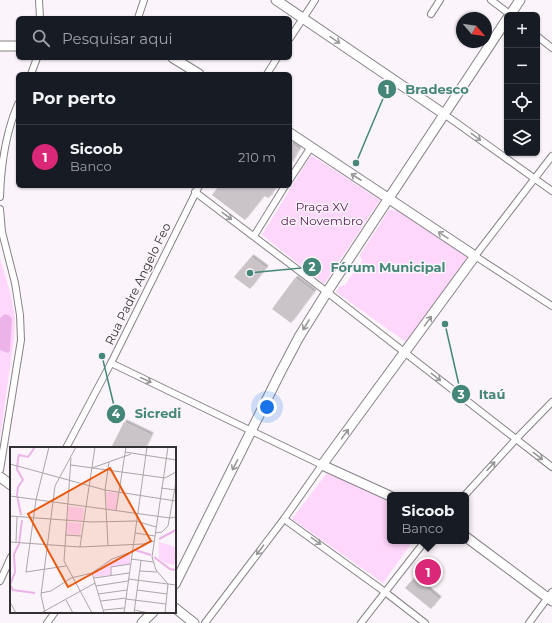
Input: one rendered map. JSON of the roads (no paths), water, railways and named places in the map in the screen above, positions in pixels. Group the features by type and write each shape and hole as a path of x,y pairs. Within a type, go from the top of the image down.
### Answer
{"street":[{"path":"39,0 40,16"},
{"path":"139,16 144,0"},
{"path":"276,0 444,114 552,191"},
{"path":"292,35 315,0"},
{"path":"431,14 440,0"},
{"path":"491,0 506,12"},
{"path":"512,12 520,0"},
{"path":"176,582 299,337 504,24"},
{"path":"540,38 552,48"},
{"path":"0,46 16,46"},
{"path":"32,72 37,60"},
{"path":"176,60 196,72"},
{"path":"268,72 276,60"},
{"path":"0,197 0,179 4,144 10,121 16,108"},
{"path":"292,134 552,306"},
{"path":"292,176 310,147"},
{"path":"205,623 284,518 475,256 552,156"},
{"path":"198,188 196,192 552,467"},
{"path":"254,236 285,188"},
{"name":"Rua Padre Angelo Feo","path":"67,447 111,363 196,192"},
{"path":"0,210 2,232 15,283 20,315 21,340 0,470"},
{"path":"111,363 322,465 387,495"},
{"path":"467,492 552,402"},
{"path":"0,477 10,484"},
{"path":"284,518 425,623"},
{"path":"469,539 551,597 529,623"},
{"path":"361,623 423,544"},
{"path":"0,581 10,559"},
{"path":"176,609 194,623"},
{"path":"47,623 54,613"},
{"path":"142,623 152,613"}],"place":[{"name":"Bradesco","path":"356,163"},
{"name":"Fórum Municipal","path":"250,273"},
{"name":"Itaú","path":"445,324"},
{"name":"Sicredi","path":"102,356"},
{"name":"Sicoob","path":"428,572"}],"park label":[{"name":"Praça XV de Novembro","path":"322,214"}]}
